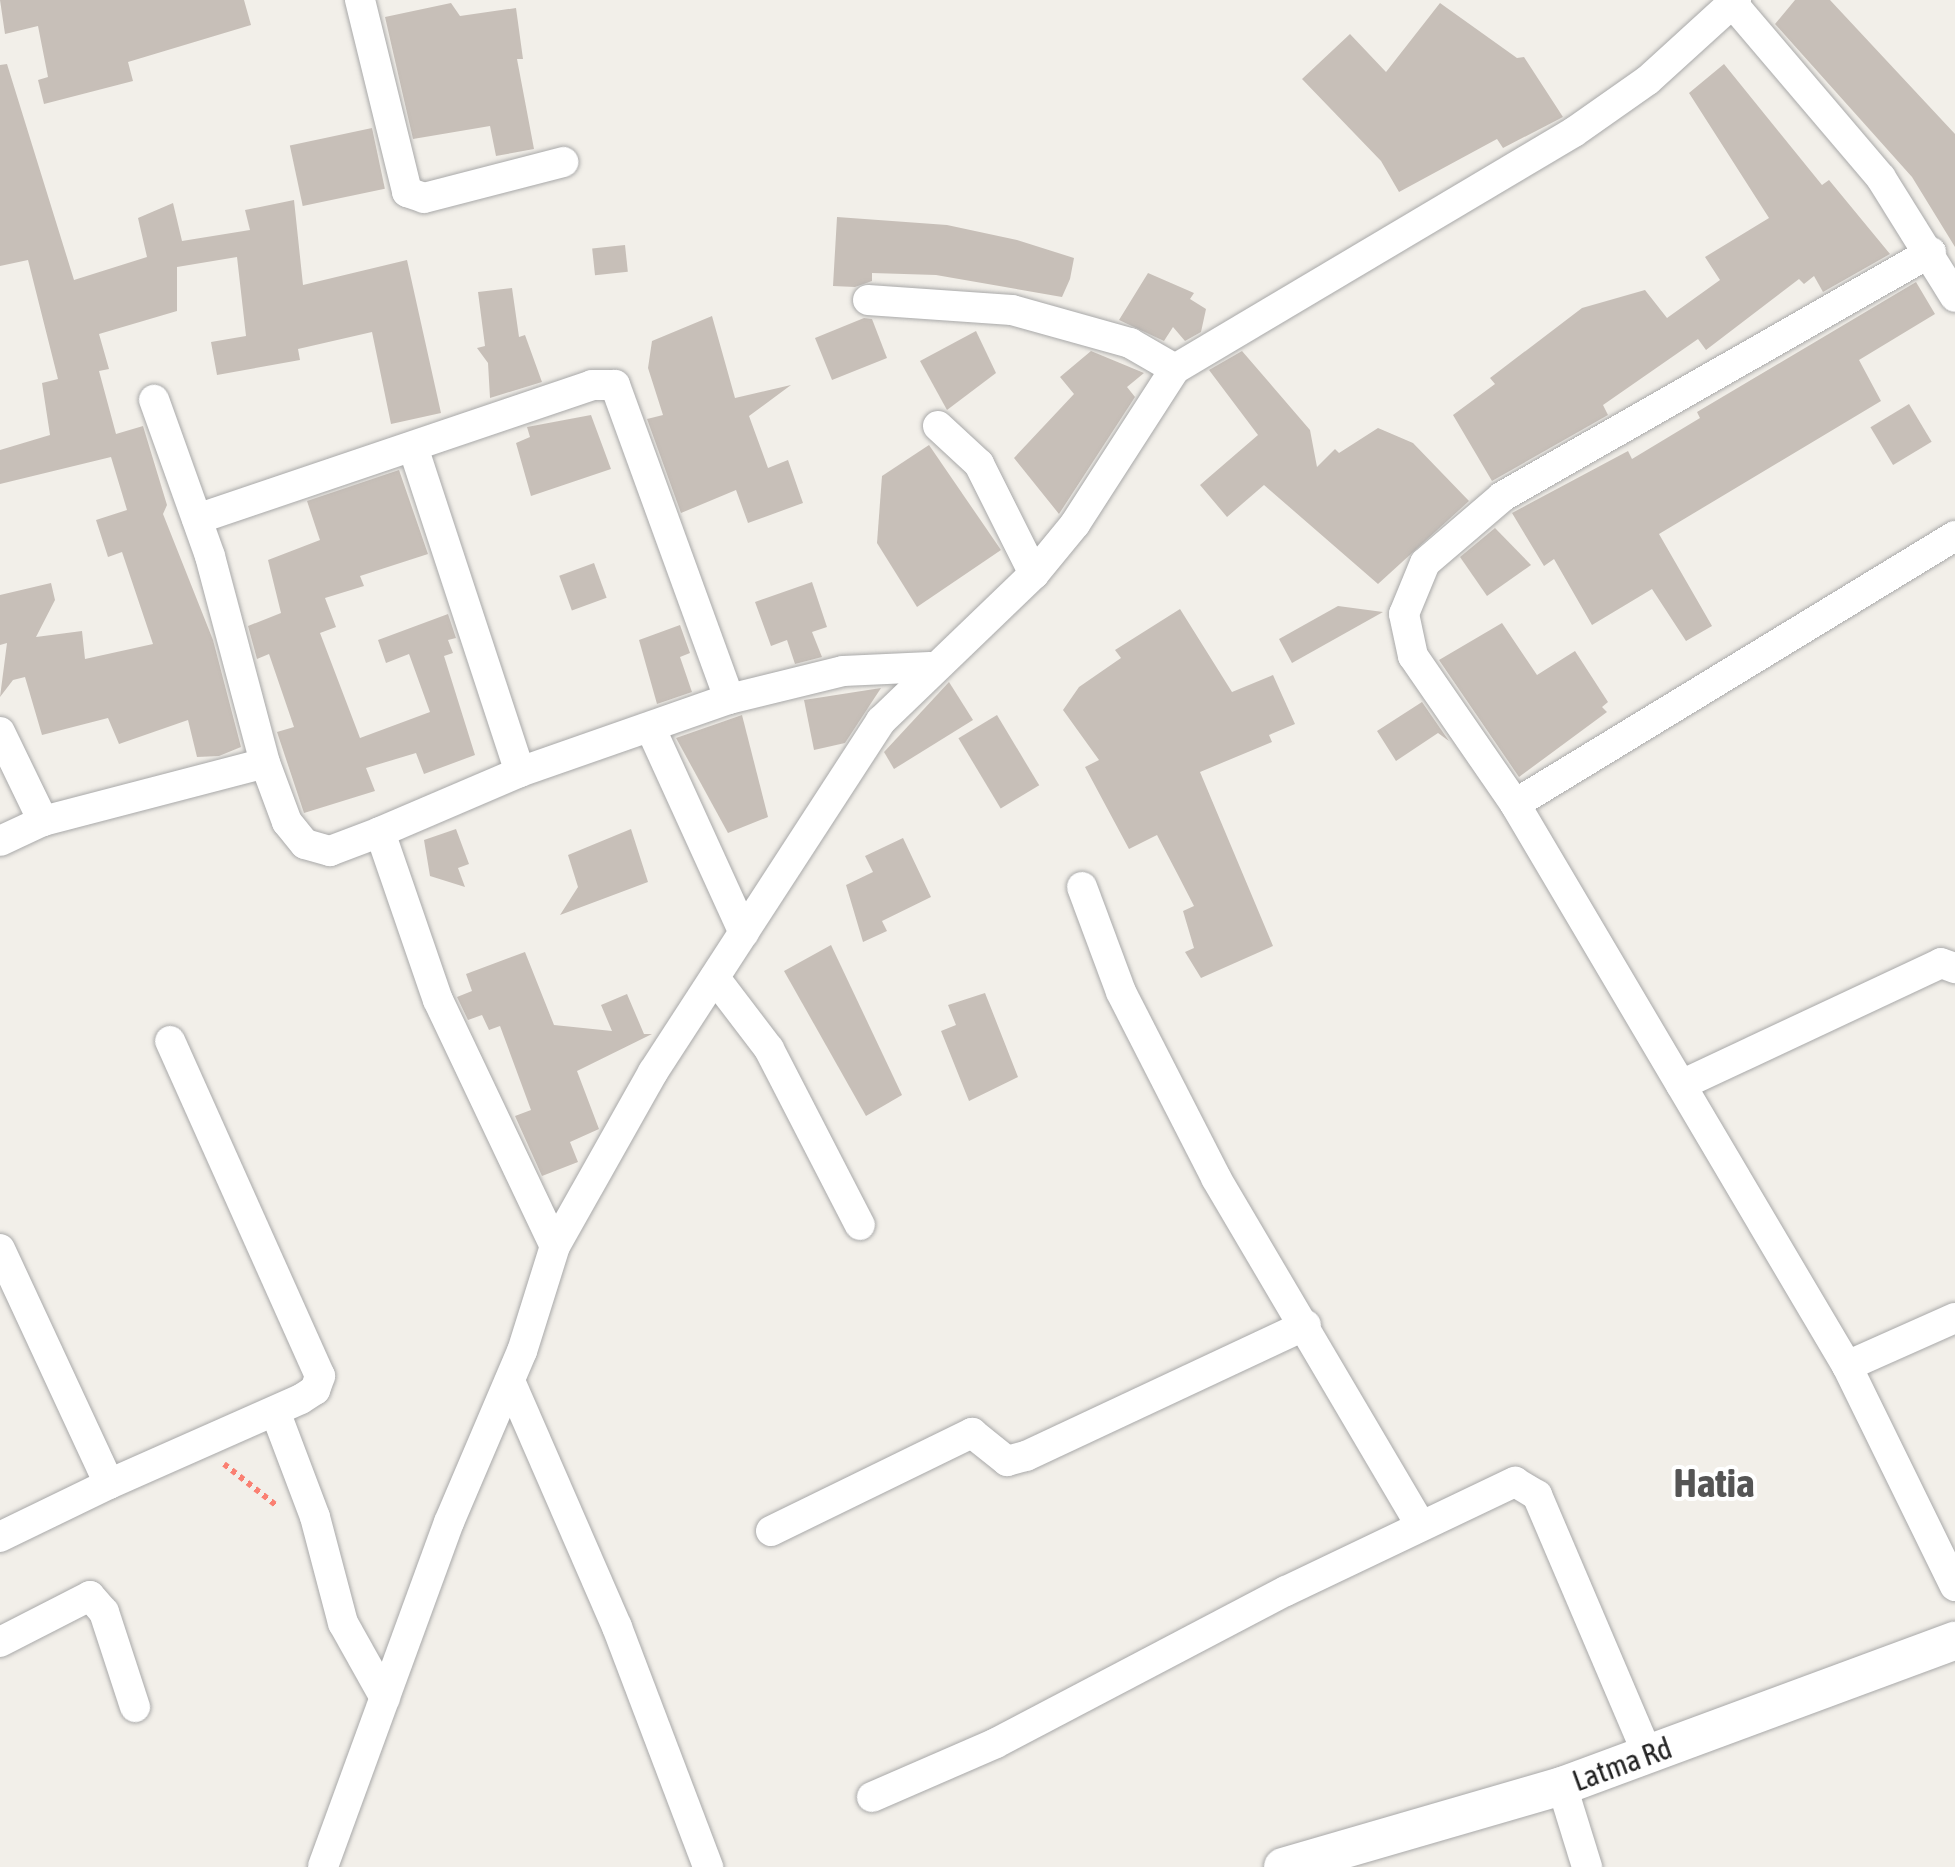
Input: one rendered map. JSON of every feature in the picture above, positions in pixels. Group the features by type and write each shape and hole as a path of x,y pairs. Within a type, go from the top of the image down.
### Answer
{"street":[{"path":"360,0 407,192 424,198 563,162"},
{"path":"322,1867 448,1522 510,1382 556,1246 652,1072 880,721 930,667 1034,574 1104,484 1175,370 1574,132 1648,80 1735,2 1881,178 1931,252 1955,297"},
{"path":"1931,252 1563,457 1466,522 1425,563 1404,614 1413,656 1515,804 1847,1366 1955,1586"},
{"path":"868,300 1012,310 1130,343 1175,370"},
{"path":"197,519 414,450 592,385 615,386 730,699"},
{"path":"154,400 197,519 265,763 288,822 305,844 330,852 520,772 730,699 843,671 930,667"},
{"path":"938,426 979,464 1034,574"},
{"path":"414,450 520,772"},
{"path":"1515,804 1955,536"},
{"path":"651,729 744,933"},
{"path":"0,732 42,821"},
{"path":"0,841 42,821 265,763"},
{"path":"380,832 438,1000 556,1246"},
{"path":"1082,887 1121,992 1169,1088 1248,1234 1306,1325 1420,1525"},
{"path":"1681,1085 1941,963 1955,968"},
{"path":"716,978 769,1049 860,1225"},
{"path":"0,1537 315,1390 316,1359 170,1041"},
{"path":"0,1249 109,1484"},
{"path":"1847,1366 1955,1318"},
{"path":"771,1531 972,1433 1007,1460 1026,1456 1306,1325"},
{"path":"510,1382 617,1626 708,1867"},
{"path":"276,1411 315,1517 344,1623 385,1698"},
{"path":"872,1797 996,1742 1500,1484 1527,1485 1538,1495 1648,1755"},
{"path":"0,1642 90,1596 104,1612 135,1706"},
{"name":"Latma Rd","path":"1283,1867 1562,1786 1955,1641"},
{"path":"1562,1786 1588,1867"}],"path":[{"path":"211,1456 288,1513 307,1524 315,1517"}],"building":[{"path":"0,0 244,0 251,25 128,62 133,81 44,104 38,80 48,77 38,26 5,34"},
{"path":"1795,0 1830,0 1955,134 1955,247 1912,177 1775,24"},
{"path":"451,3 460,16 516,8 523,59 517,59 534,149 496,156 490,126 413,139 385,17"},
{"path":"1440,3 1517,58 1524,57 1563,117 1503,148 1497,139 1399,192 1381,161 1302,79 1350,34 1386,72"},
{"path":"7,64 74,280 147,257 138,218 173,203 182,241 250,230 245,210 294,200 303,285 407,260 441,413 391,424 372,332 298,349 300,360 217,375 211,342 246,336 237,257 177,267 177,311 99,334 109,369 99,371 116,434 143,426 167,505 163,514 213,640 241,747 219,756 197,757 188,720 119,744 108,718 42,735 25,677 13,680 0,697 7,643 0,645 0,595 51,583 55,600 36,637 82,631 85,659 153,644 122,552 108,557 96,520 127,510 111,457 0,484 0,450 50,435 42,383 58,379 28,260 0,266 0,65"},
{"path":"1724,64 1822,185 1829,180 1890,254 1823,292 1814,276 1804,284 1799,279 1706,350 1698,339 1603,405 1608,415 1492,481 1453,415 1495,384 1490,378 1582,308 1645,290 1667,318 1720,280 1705,257 1769,218 1689,93"},
{"path":"372,128 385,189 303,206 290,145"},
{"path":"837,217 947,225 1017,240 1074,258 1070,279 1062,297 936,275 872,273 872,281 855,287 833,286"},
{"path":"625,245 628,272 595,275 592,248"},
{"path":"1148,273 1194,293 1190,299 1206,309 1201,332 1185,341 1173,327 1164,341 1119,320"},
{"path":"1916,282 1935,314 1859,360 1881,401 1659,534 1712,626 1686,641 1652,589 1592,625 1554,559 1544,566 1512,513 1628,451 1632,459 1700,418 1697,412"},
{"path":"512,288 519,337 525,335 542,382 490,398 488,363 477,348 485,346 478,292"},
{"path":"712,316 735,398 791,385 749,416 768,468 788,460 803,503 748,523 736,490 681,513 647,419 663,415 648,368 652,341"},
{"path":"864,318 872,319 887,358 832,380 815,338"},
{"path":"976,331 996,373 947,410 920,361"},
{"path":"1091,351 1144,373 1127,387 1135,397 1059,514 1014,458 1074,394 1060,377"},
{"path":"1242,351 1310,430 1317,467 1335,449 1339,453 1378,428 1413,443 1469,501 1378,584 1264,485 1227,517 1200,485 1258,435 1209,370"},
{"path":"1909,404 1932,442 1893,465 1870,427"},
{"path":"591,415 611,469 531,496 516,443 530,437 527,427"},
{"path":"929,445 1001,550 917,607 877,543 882,476"},
{"path":"399,470 428,554 360,576 364,586 325,598 336,627 320,633 360,738 430,712 409,654 386,663 378,640 448,614 456,638 448,640 453,653 444,656 475,755 424,774 416,753 366,768 375,791 304,813 277,732 294,727 269,654 257,659 248,626 281,613 268,560 320,540 307,501"},
{"path":"1495,528 1531,565 1487,596 1460,557"},
{"path":"594,563 607,598 572,610 559,576"},
{"path":"812,582 827,627 812,632 822,657 795,664 787,640 771,646 755,602"},
{"path":"1338,606 1383,612 1292,663 1279,639"},
{"path":"1180,609 1232,692 1273,675 1295,724 1269,735 1272,742 1200,772 1273,946 1201,978 1185,952 1194,948 1183,911 1194,906 1157,835 1129,849 1085,767 1099,760 1063,710 1079,687 1121,658 1115,650"},
{"path":"1502,623 1537,675 1575,651 1608,702 1602,707 1607,712 1519,777 1439,660"},
{"path":"680,625 690,653 680,657 692,692 657,704 639,640"},
{"path":"949,682 973,720 894,769 884,752"},
{"path":"881,688 845,743 814,750 804,700"},
{"path":"1422,702 1449,741 1438,733 1396,761 1377,731"},
{"path":"742,715 768,817 728,833 676,738"},
{"path":"997,715 1039,785 1001,808 958,738"},
{"path":"456,829 469,864 458,868 465,887 430,876 424,840"},
{"path":"631,829 648,882 560,915 578,887 568,855"},
{"path":"903,838 931,897 882,921 887,931 863,942 846,885 873,872 865,856"},
{"path":"831,945 902,1095 866,1116 784,971"},
{"path":"525,952 554,1025 612,1031 601,1005 627,994 644,1034 652,1034 577,1071 599,1129 570,1142 578,1162 542,1176 515,1116 531,1110 500,1026 489,1030 482,1015 468,1020 457,997 472,991 466,974"},
{"path":"985,993 1018,1077 969,1101 941,1031 956,1025 948,1005"}],"district":[{"name":"Hatia","path":"1714,1483"}]}
